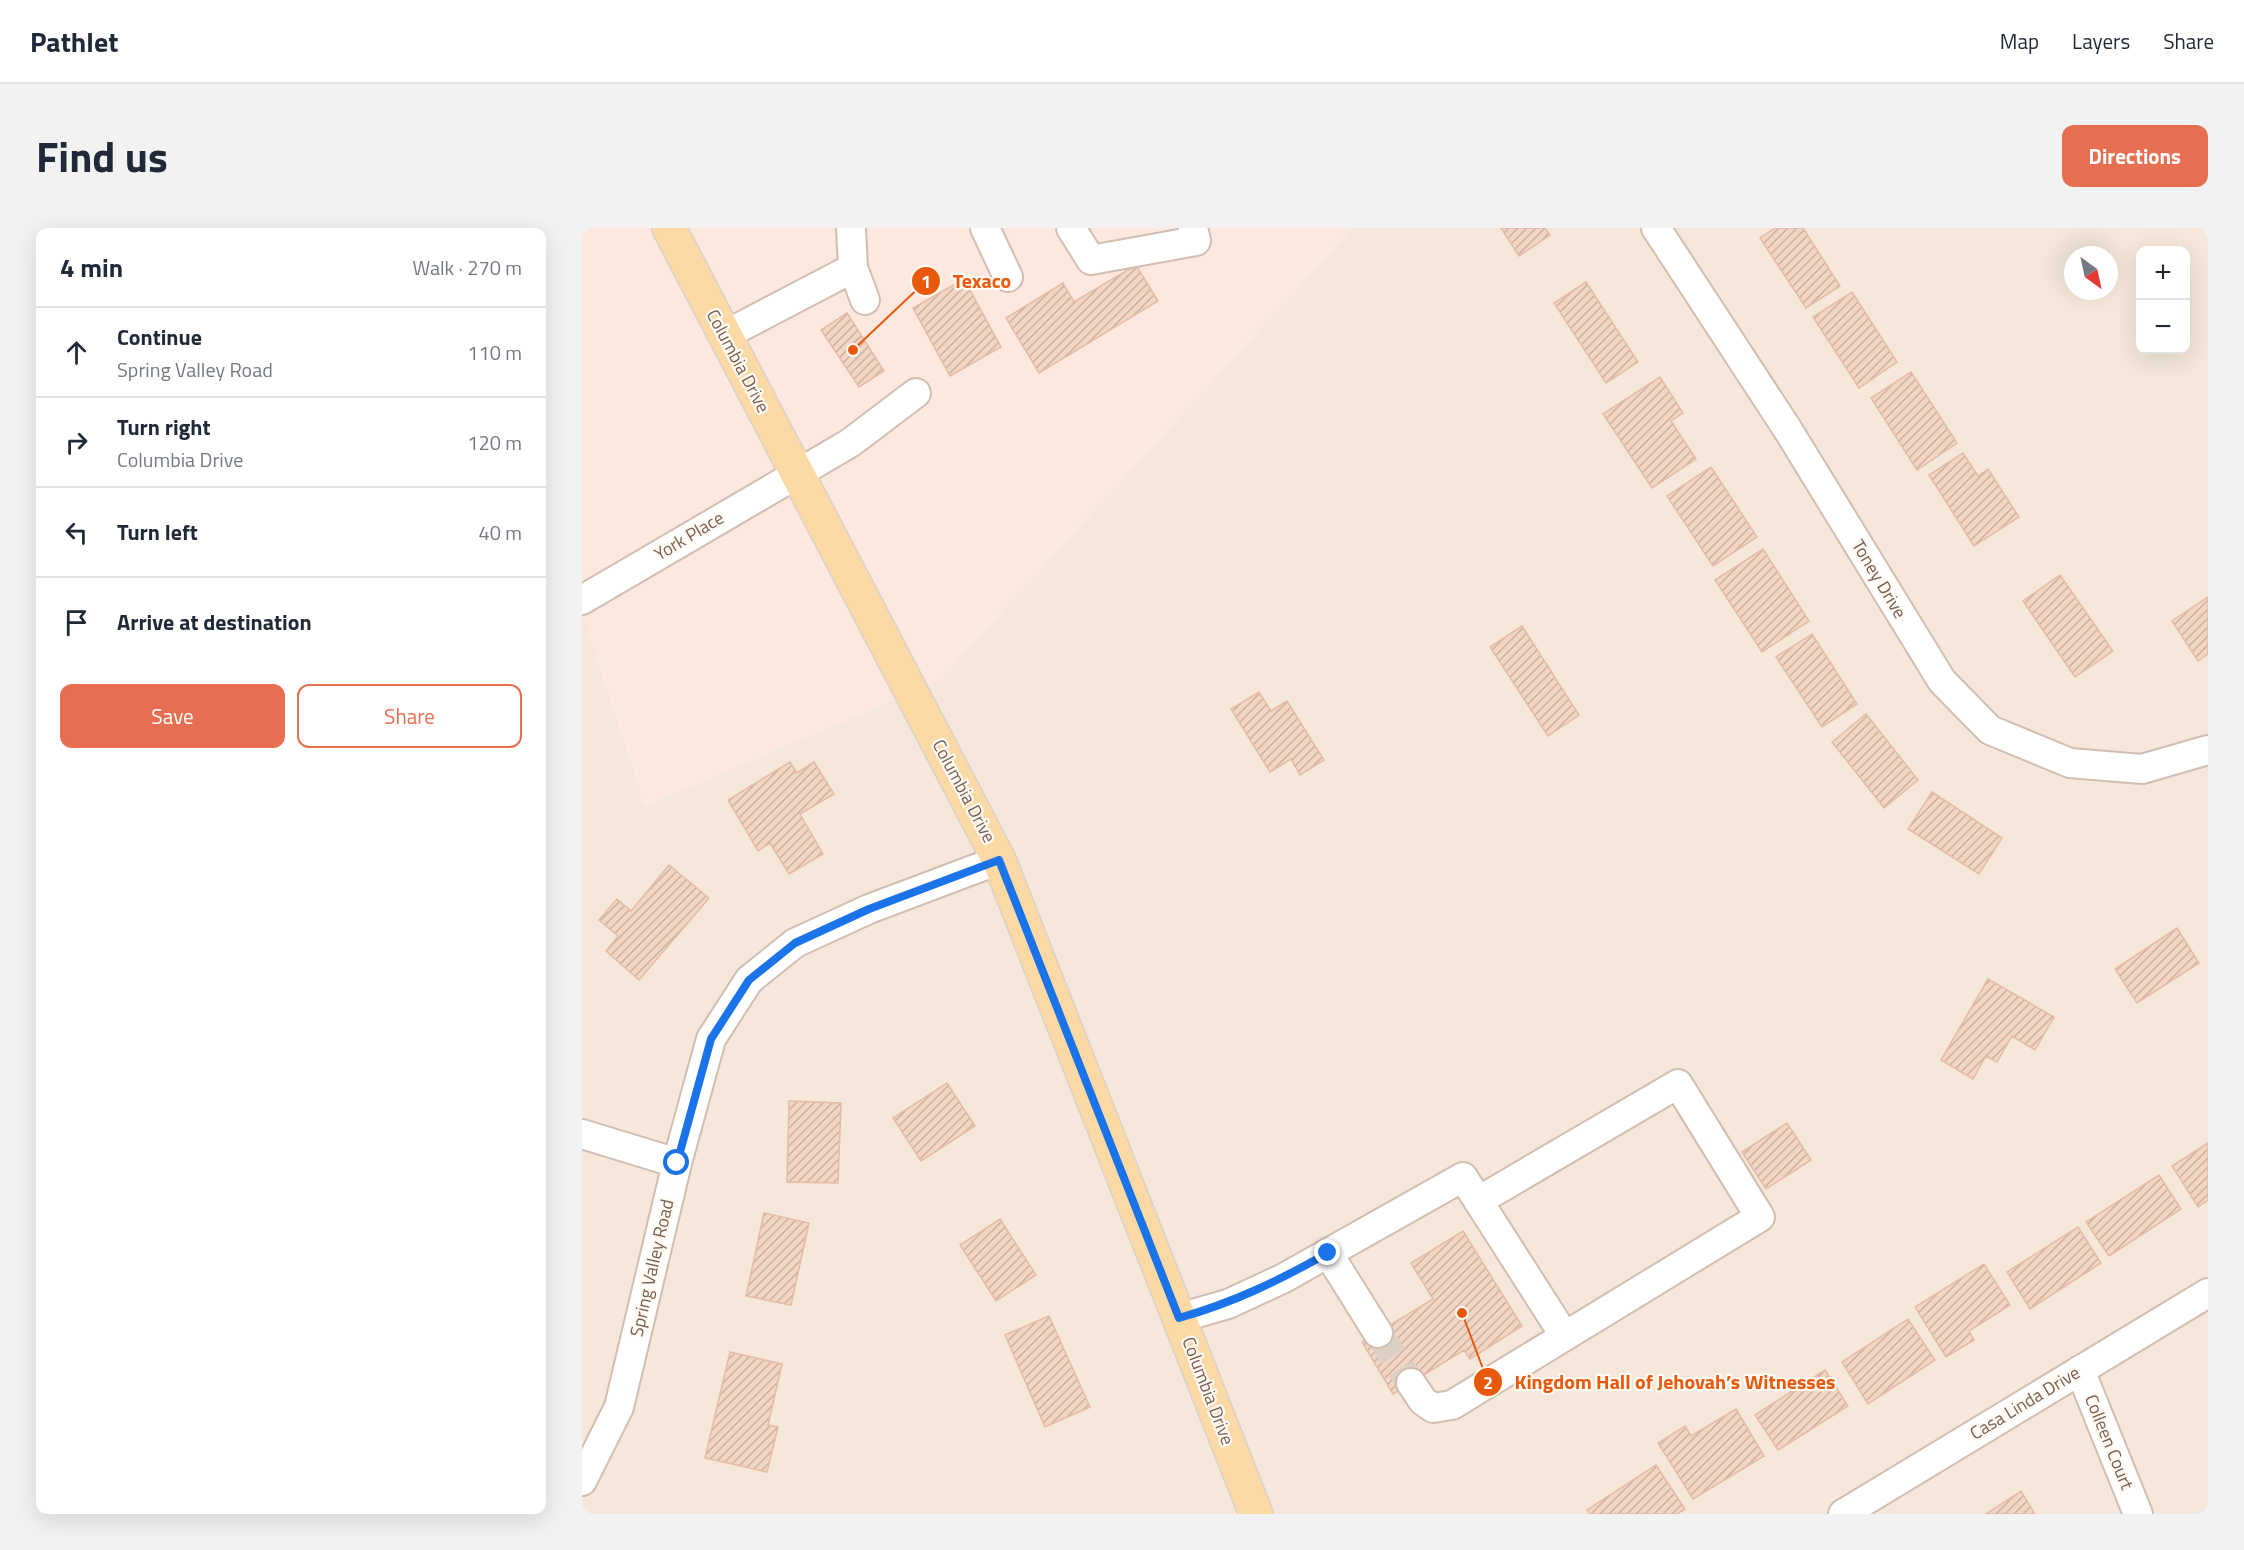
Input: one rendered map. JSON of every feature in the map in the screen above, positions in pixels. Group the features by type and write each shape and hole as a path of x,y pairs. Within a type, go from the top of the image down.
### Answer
{"main road":[{"name":"Columbia Drive","path":"669,228 999,860 1256,1514"}],"street":[{"path":"851,228 853,268 865,300"},
{"path":"985,228 1008,277"},
{"path":"1071,228 1091,260 1196,241 1193,228"},
{"name":"Toney Drive","path":"1656,228 1788,430 1942,681 1990,730 2070,763 2142,769 2208,750"},
{"path":"725,335 853,268"},
{"name":"York Place","path":"582,600 850,443 916,393"},
{"name":"Spring Valley Road","path":"582,1481 619,1407 677,1163 711,1039 749,980 795,943 869,909 999,860"},
{"path":"1411,1383 1423,1401 1433,1408 1452,1405 1760,1217 1678,1084 1478,1201"},
{"path":"582,1134 677,1163"},
{"path":"1179,1318 1228,1304 1284,1278 1463,1177 1564,1335"},
{"path":"1328,1253 1378,1333"},
{"name":"Casa Linda Drive","path":"1843,1514 2208,1293"},
{"name":"Colleen Court","path":"2080,1370 2138,1514"}],"shaded area":[{"path":"582,228 1352,228 938,681 645,805 582,612"},
{"path":"1352,228 2208,228 2208,1514 582,1514 582,612 645,805 938,681"}],"building":[{"path":"1501,228 1545,228 1550,235 1519,256"},
{"path":"1775,228 1803,228 1840,286 1806,308 1760,238"},
{"path":"1136,265 1158,301 1039,373 1006,318 1063,283 1074,302"},
{"path":"964,279 1001,347 950,376 913,308"},
{"path":"1586,282 1638,362 1606,383 1554,303"},
{"path":"1852,292 1897,362 1859,388 1813,317"},
{"path":"847,313 884,371 859,387 821,330"},
{"path":"1911,372 1957,443 1917,470 1871,398"},
{"path":"1660,377 1683,413 1671,421 1696,459 1652,488 1603,414"},
{"path":"1963,453 1978,476 1988,469 2019,517 1974,546 1929,475"},
{"path":"1711,467 1757,537 1713,566 1667,496"},
{"path":"1763,549 1809,621 1762,652 1715,580"},
{"path":"2060,575 2113,651 2075,677 2023,601"},
{"path":"2208,597 2208,654 2198,661 2172,621"},
{"path":"1522,626 1579,715 1548,736 1490,647"},
{"path":"1812,634 1857,704 1822,727 1776,657"},
{"path":"1259,692 1271,711 1287,701 1324,760 1300,775 1291,759 1270,772 1231,709"},
{"path":"1866,714 1918,780 1884,808 1832,742"},
{"path":"790,762 797,773 814,762 834,794 800,814 823,854 789,874 770,843 758,851 728,800"},
{"path":"1932,792 2002,838 1979,874 1908,829"},
{"path":"669,865 709,898 639,980 606,951 618,936 599,920 617,899 631,911"},
{"path":"2177,928 2199,963 2137,1003 2115,969"},
{"path":"1988,979 2054,1017 2035,1050 2012,1036 1997,1062 1986,1056 1973,1079 1941,1060"},
{"path":"947,1083 975,1126 921,1161 893,1118"},
{"path":"789,1101 841,1103 838,1183 787,1182"},
{"path":"1787,1123 1811,1160 1766,1189 1742,1152"},
{"path":"2208,1143 2208,1200 2198,1207 2172,1166"},
{"path":"2159,1175 2181,1209 2109,1256 2086,1222"},
{"path":"764,1213 809,1223 791,1305 746,1296"},
{"path":"1000,1219 1036,1275 996,1301 960,1245"},
{"path":"2078,1227 2101,1263 2030,1309 2007,1272"},
{"path":"1463,1231 1522,1326 1470,1359 1464,1350 1393,1394 1362,1342 1433,1299 1411,1263"},
{"path":"1984,1264 2010,1305 1969,1331 1974,1340 1946,1357 1915,1307"},
{"path":"1049,1316 1090,1407 1045,1427 1005,1335"},
{"path":"1908,1319 1935,1360 1868,1404 1842,1362"},
{"path":"730,1352 782,1364 768,1425 778,1427 767,1472 705,1458"},
{"path":"1825,1370 1848,1406 1778,1450 1755,1415"},
{"path":"1736,1409 1764,1456 1693,1499 1658,1443 1685,1426 1691,1436"},
{"path":"1656,1465 1685,1509 1677,1514 1589,1514 1587,1510"},
{"path":"2021,1491 2035,1514 1986,1514"}],"tunnel":[{"path":"1378,1333 1411,1383"}],"place":[{"name":"Texaco","path":"853,350"},
{"name":"Kingdom Hall of Jehovah’s Witnesses","path":"1462,1313"}],"route":[{"path":"677,1163 711,1039 749,980 795,943 869,909 999,860 1179,1318 1228,1304 1284,1278 1328,1253"}]}
